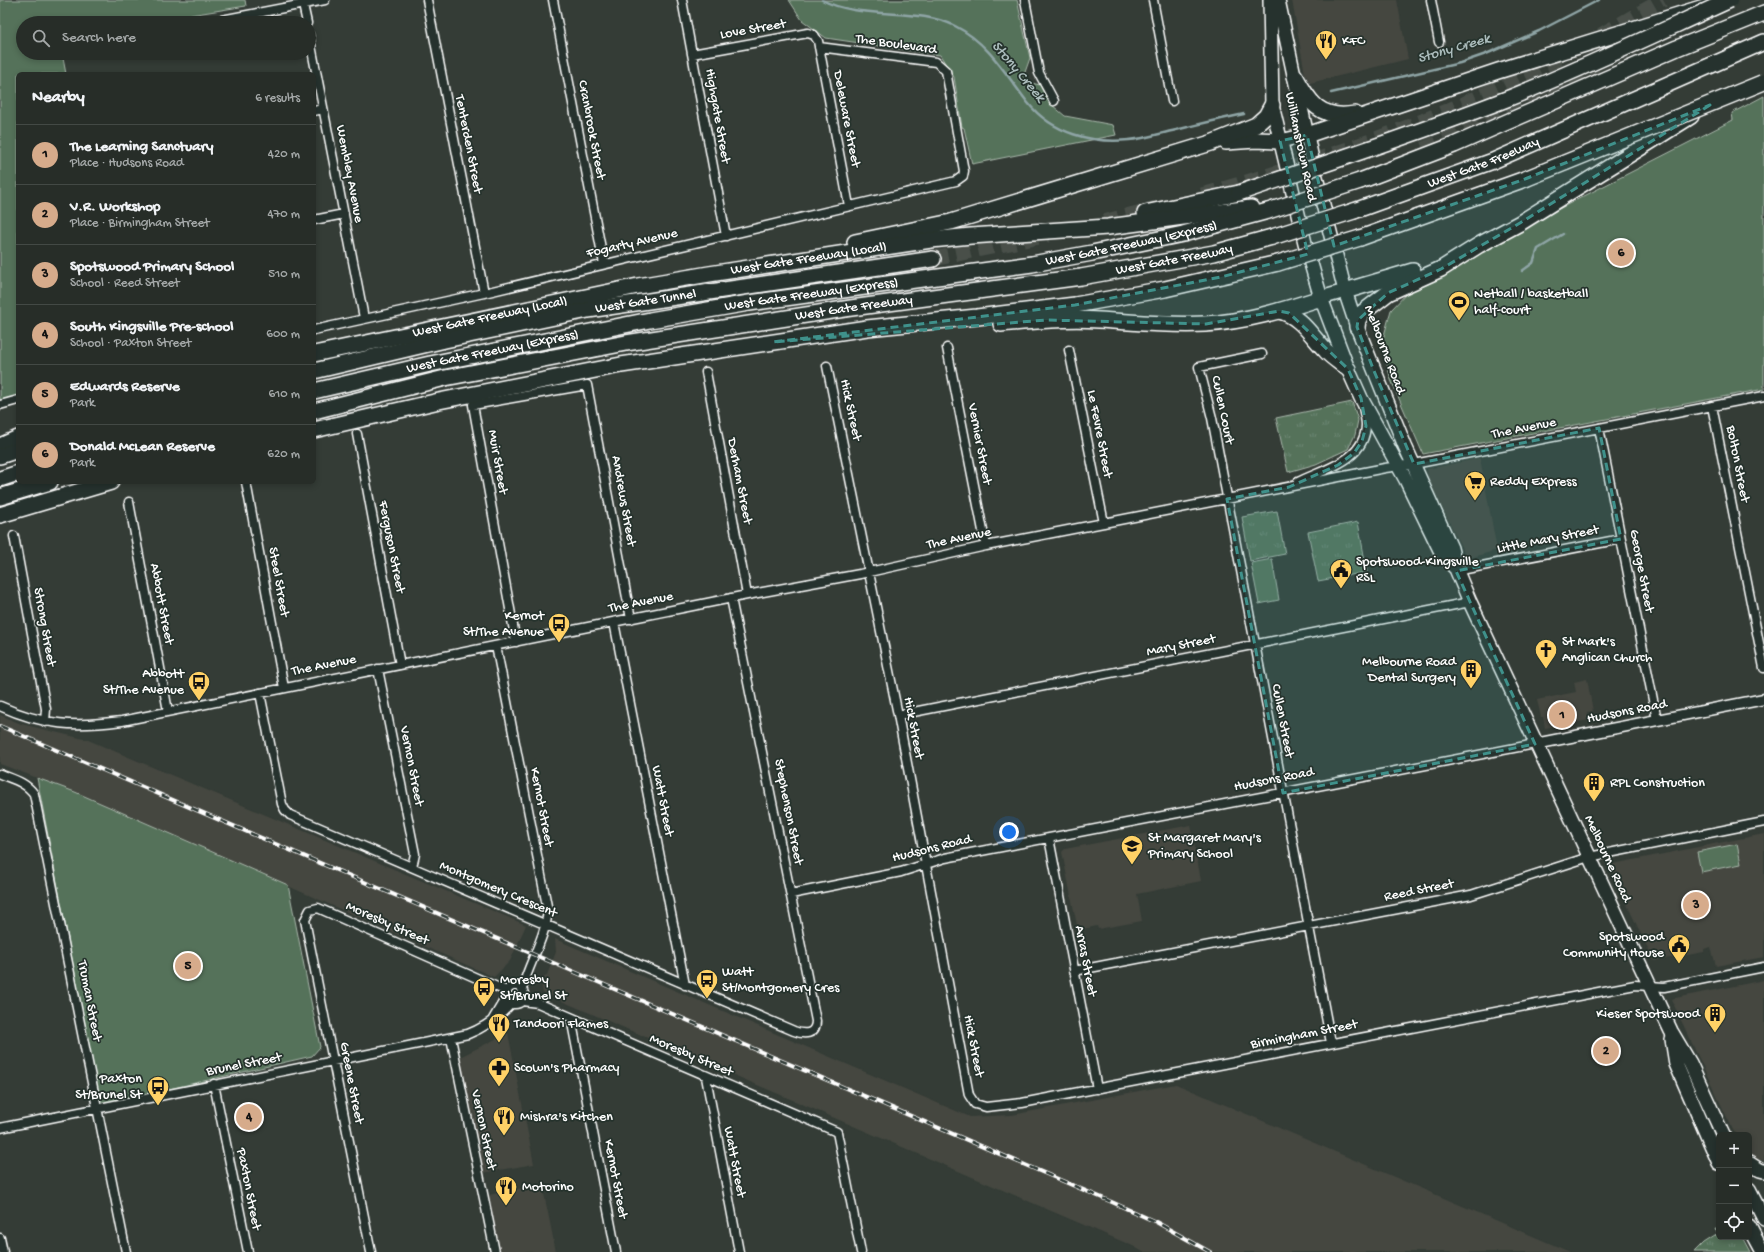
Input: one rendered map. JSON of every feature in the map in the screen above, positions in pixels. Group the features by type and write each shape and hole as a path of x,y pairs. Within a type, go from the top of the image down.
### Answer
{"highway":[{"path":"1307,135 1505,69 1731,0"},
{"path":"1002,235 1158,212 1239,193 1428,129 1505,100 1565,75 1731,0"},
{"name":"West Gate Freeway","path":"1309,199 1360,182 1454,145 1677,48 1764,13"},
{"name":"West Gate Freeway","path":"552,357 739,325 1110,272 1214,253 1272,237 1354,211 1493,161 1764,42"},
{"path":"1357,327 1358,320 1362,313 1388,293 1442,269 1480,245 1541,211 1703,109 1764,74"},
{"path":"1295,76 1310,101 1317,108 1326,112 1348,116 1387,109"},
{"path":"316,429 439,400 621,365 866,328 976,318 1075,305 1165,289 1278,263 1360,238 1525,179 1764,82"},
{"path":"709,274 951,222 1211,144 1256,125 1266,116 1272,105"},
{"path":"1211,144 1256,140 1280,141"},
{"name":"West Gate Freeway (Local)","path":"316,354 602,293 709,274 931,240 1108,227 1268,209 1309,199"},
{"name":"West Gate Freeway (Express)","path":"316,391 437,362 650,320 772,300 1024,265 1092,253 1183,234 1268,209"},
{"path":"1346,291 1404,274 1480,245"},
{"name":"West Gate Tunnel","path":"316,371 445,340 588,310 933,259"},
{"path":"774,342 1046,320 1097,320 1155,324 1206,324 1280,311 1321,298"},
{"path":"1280,311 1289,313 1297,319 1327,352 1348,369"},
{"path":"316,428 487,381 552,357"},
{"name":"West Gate Freeway (Express)","path":"316,410 445,378 552,357"},
{"path":"0,446 16,439"},
{"path":"0,456 16,451"},
{"path":"0,479 16,474"},
{"path":"0,497 43,484"},
{"path":"0,516 104,484"}],"main road":[{"name":"Williamstown Road","path":"1270,0 1272,105 1305,243 1321,298"},
{"name":"Williamstown Road","path":"1278,0 1307,135"},
{"path":"1280,141 1307,135"},
{"name":"Melbourne Road","path":"1307,135 1346,291 1357,327 1402,439 1451,548 1456,570 1535,744 1670,1031 1690,1063 1722,1132"},
{"path":"1321,298 1346,291"},
{"name":"Melbourne Road","path":"1321,298 1348,369 1361,398 1398,466 1441,552 1456,570"},
{"name":"Melbourne Road","path":"1670,1031 1676,1064 1688,1096 1716,1157"},
{"path":"1752,1165 1764,1171"},
{"path":"1752,1196 1764,1219"},
{"path":"1752,1232 1763,1252"}],"street":[{"path":"238,16 303,2 325,0"},
{"name":"Tenterden Street","path":"428,0 484,293"},
{"name":"Cranbrook Street","path":"553,0 604,264"},
{"name":"Highgate Street","path":"682,0 726,236"},
{"path":"1026,0 1039,73 1054,101"},
{"path":"1153,0 1172,101"},
{"path":"1431,0 1439,42"},
{"path":"303,2 306,16"},
{"name":"Love Street","path":"692,54 808,33 814,34 816,38"},
{"name":"Deleware Street","path":"816,38 819,47 849,206"},
{"name":"The Boulevard","path":"819,47 936,62 944,67 946,71 964,171 963,176 956,181"},
{"name":"Wembley Avenue","path":"314,60 364,318"},
{"path":"316,111 323,109"},
{"name":"Fogarty Avenue","path":"316,330 484,293 956,181"},
{"path":"316,220 344,214"},
{"name":"Vernier Street","path":"947,348 986,546"},
{"name":"Le Fevre Street","path":"1069,350 1104,523"},
{"name":"Cullen Court","path":"1227,499 1212,418 1200,366 1262,354"},
{"name":"Hick Street","path":"827,366 898,715 969,1095"},
{"name":"Derham Street","path":"706,372 748,595"},
{"name":"Muir Street","path":"516,642 473,405 587,385 589,389"},
{"name":"Andrews Street","path":"589,389 632,618"},
{"name":"The Avenue","path":"0,706 20,715 46,722 67,725 90,725 122,721 732,598 869,572 986,546 1289,486 1414,464 1764,396"},
{"name":"The Avenue","path":"1289,486 1338,465 1354,453 1362,441 1366,426 1361,398"},
{"path":"0,405 16,401"},
{"name":"Bolton Street","path":"1712,406 1764,668"},
{"name":"George Street","path":"1599,428 1657,720"},
{"name":"Ferguson Street","path":"356,434 400,665"},
{"name":"Steel Street","path":"246,484 284,688"},
{"name":"Cullen Street","path":"1227,499 1331,1043"},
{"name":"Abbott Street","path":"129,502 168,711"},
{"name":"Strong Street","path":"14,536 46,709 46,722"},
{"name":"Little Mary Street","path":"1456,570 1621,539"},
{"name":"Stephenson Street","path":"732,598 816,1021 816,1026 812,1031"},
{"name":"Mary Street","path":"898,715 1470,602"},
{"name":"Watt Street","path":"614,622 685,985"},
{"name":"Kernot Street","path":"496,646 548,910 546,926 527,971 521,992"},
{"name":"Vernon Street","path":"378,669 415,854 412,867"},
{"name":"Montgomery Crescent","path":"260,693 282,804 290,815 801,1034 808,1034 812,1031"},
{"name":"Hudsons Road","path":"791,894 901,872 945,858 1764,699"},
{"name":"Truman Street","path":"0,774 24,784 30,788 34,794 126,1252"},
{"name":"Reed Street","path":"1074,971 1471,894 1589,857 1764,822"},
{"name":"Arras Street","path":"1049,838 1097,1089"},
{"name":"Moresby Street","path":"305,920 310,910 318,908 508,997"},
{"name":"Greene Street","path":"305,920 371,1252"},
{"name":"Birmingham Street","path":"969,1095 975,1104 986,1107 1002,1106 1635,985 1664,987 1764,967"},
{"path":"510,987 521,992 517,1004 508,997 510,987"},
{"name":"Moresby Street","path":"521,992 535,1002 570,1018 837,1132 861,1252"},
{"name":"Brunel Street","path":"0,1128 468,1034 490,1023 501,1015 508,997"},
{"name":"Kernot Street","path":"570,1018 616,1252"},
{"name":"Vernon Street","path":"451,1038 495,1252"},
{"name":"Watt Street","path":"706,1077 739,1252"},
{"name":"Paxton Street","path":"214,1084 248,1252"},
{"path":"0,1238 3,1252"}],"highlighted area":[{"path":"1710,105 1520,223 1441,269 1388,293 1358,320 1357,327 1374,371 1414,464 1599,428 1621,539 1456,571 1535,744 1283,793 1227,499 1289,487 1338,465 1354,453 1362,441 1366,426 1361,398 1348,369 1289,313 1279,311 1206,324 1046,320 773,342 1075,305 1221,277 1308,254 1280,141 1307,135 1334,246 1525,179"}],"shaded area":[{"path":"1292,0 1397,0 1408,59 1310,83 1305,74"},
{"path":"1480,458 1497,550 1467,559 1428,478 1427,469"},
{"path":"1587,679 1593,711 1587,712 1589,720 1545,728 1537,700 1576,692 1574,682"},
{"path":"0,715 21,724 88,740 526,925 510,961 494,977 75,792 0,764"},
{"name":"St Margaret Mary's Primary School","path":"1191,825 1201,881 1137,894 1142,921 1098,929 1097,926 1078,930 1062,852 1065,849"},
{"path":"1764,834 1764,957 1716,966 1711,947 1704,949 1704,952 1654,961 1608,865"},
{"path":"555,939 970,1117 1012,1115 1176,1084 1570,1252 1143,1252 1133,1246 543,993 540,978 547,975 556,952"},
{"path":"1764,980 1764,1161 1752,1156 1752,1132 1734,1132 1671,999"},
{"path":"508,1033 534,1164 483,1173 458,1058"},
{"path":"542,1184 556,1252 500,1252 489,1195"}],"green space":[{"path":"0,0 245,0 246,6 184,16 16,16 16,60 63,60 66,72 16,72 16,401 0,405"},
{"path":"789,0 1017,0 1030,58 1024,75 1027,82 1040,85 1052,105 1065,116 1113,125 1116,135 972,164 964,128 962,127 954,77 940,55 826,38 802,20"},
{"path":"1764,96 1764,389 1423,454 1391,380 1382,343 1391,310 1408,292 1547,215 1733,120 1732,113"},
{"path":"1352,402 1358,420 1355,435 1348,449 1316,464 1288,472 1276,418"},
{"path":"1277,511 1285,554 1250,561 1242,517"},
{"path":"1358,522 1367,572 1318,581 1308,532"},
{"path":"1272,559 1279,600 1259,604 1251,563"},
{"path":"37,778 75,792 288,885 320,1047 312,1056 100,1105"},
{"path":"1737,844 1741,864 1701,872 1697,852"},
{"path":"1716,1235 1716,1240 1745,1240 1751,1252 1694,1252 1703,1243"}],"waterway":[{"name":"Stony Creek","path":"822,0 853,10 924,17 940,20 955,26 978,41 987,50 1028,103 1038,113 1061,129 1087,138 1115,141 1135,139 1244,114"},
{"name":"Stony Creek","path":"1331,93 1460,63 1486,54 1539,31 1599,0"},
{"path":"1522,271 1533,263 1538,249 1563,234"}],"tunnel":[{"path":"1601,35 1663,0"},
{"path":"1202,195 1296,167 1358,146 1464,104 1564,56"},
{"path":"1423,149 1512,111 1597,67"},
{"path":"1104,222 1156,208"},
{"path":"933,259 1048,235"},
{"path":"896,294 932,289 1000,274"},
{"path":"316,418 368,405"},
{"path":"0,506 68,484"}],"railway":[{"path":"0,726 1114,1203 1156,1222 1210,1252"}],"place":[{"name":"KFC","path":"1326,60"},
{"name":"Donald McLean Reserve","path":"1621,253"},
{"name":"Netball / basketball half-court","path":"1459,322"},
{"name":"Reddy Express","path":"1475,502"},
{"name":"Spotswood-Kingsville RSL","path":"1341,590"},
{"name":"Kernot St/The Avenue","path":"559,644"},
{"name":"St Mark's Anglican Church","path":"1546,670"},
{"name":"Melbourne Road Dental Surgery","path":"1471,690"},
{"name":"Abbott St/The Avenue","path":"199,702"},
{"name":"The Learning Sanctuary","path":"1562,715"},
{"name":"RPL Construction","path":"1594,802"},
{"name":"St Margaret Mary's Primary School","path":"1132,866"},
{"name":"Spotswood Primary School","path":"1696,905"},
{"name":"Spotswood Community House","path":"1679,964"},
{"name":"Edwards Reserve","path":"188,966"},
{"name":"Watt St/Montgomery Cres","path":"707,1000"},
{"name":"Moresby St/Brunel St","path":"484,1008"},
{"name":"Kieser Spotswood","path":"1715,1034"},
{"name":"Tandoori Flames","path":"499,1044"},
{"name":"V.R. Workshop","path":"1606,1051"},
{"name":"Scown's Pharmacy","path":"499,1088"},
{"name":"Paxton St/Brunel St","path":"158,1106"},
{"name":"South Kingsville Pre-school","path":"249,1117"},
{"name":"Mishra's Kitchen","path":"504,1136"},
{"name":"Motorino","path":"506,1206"}]}
